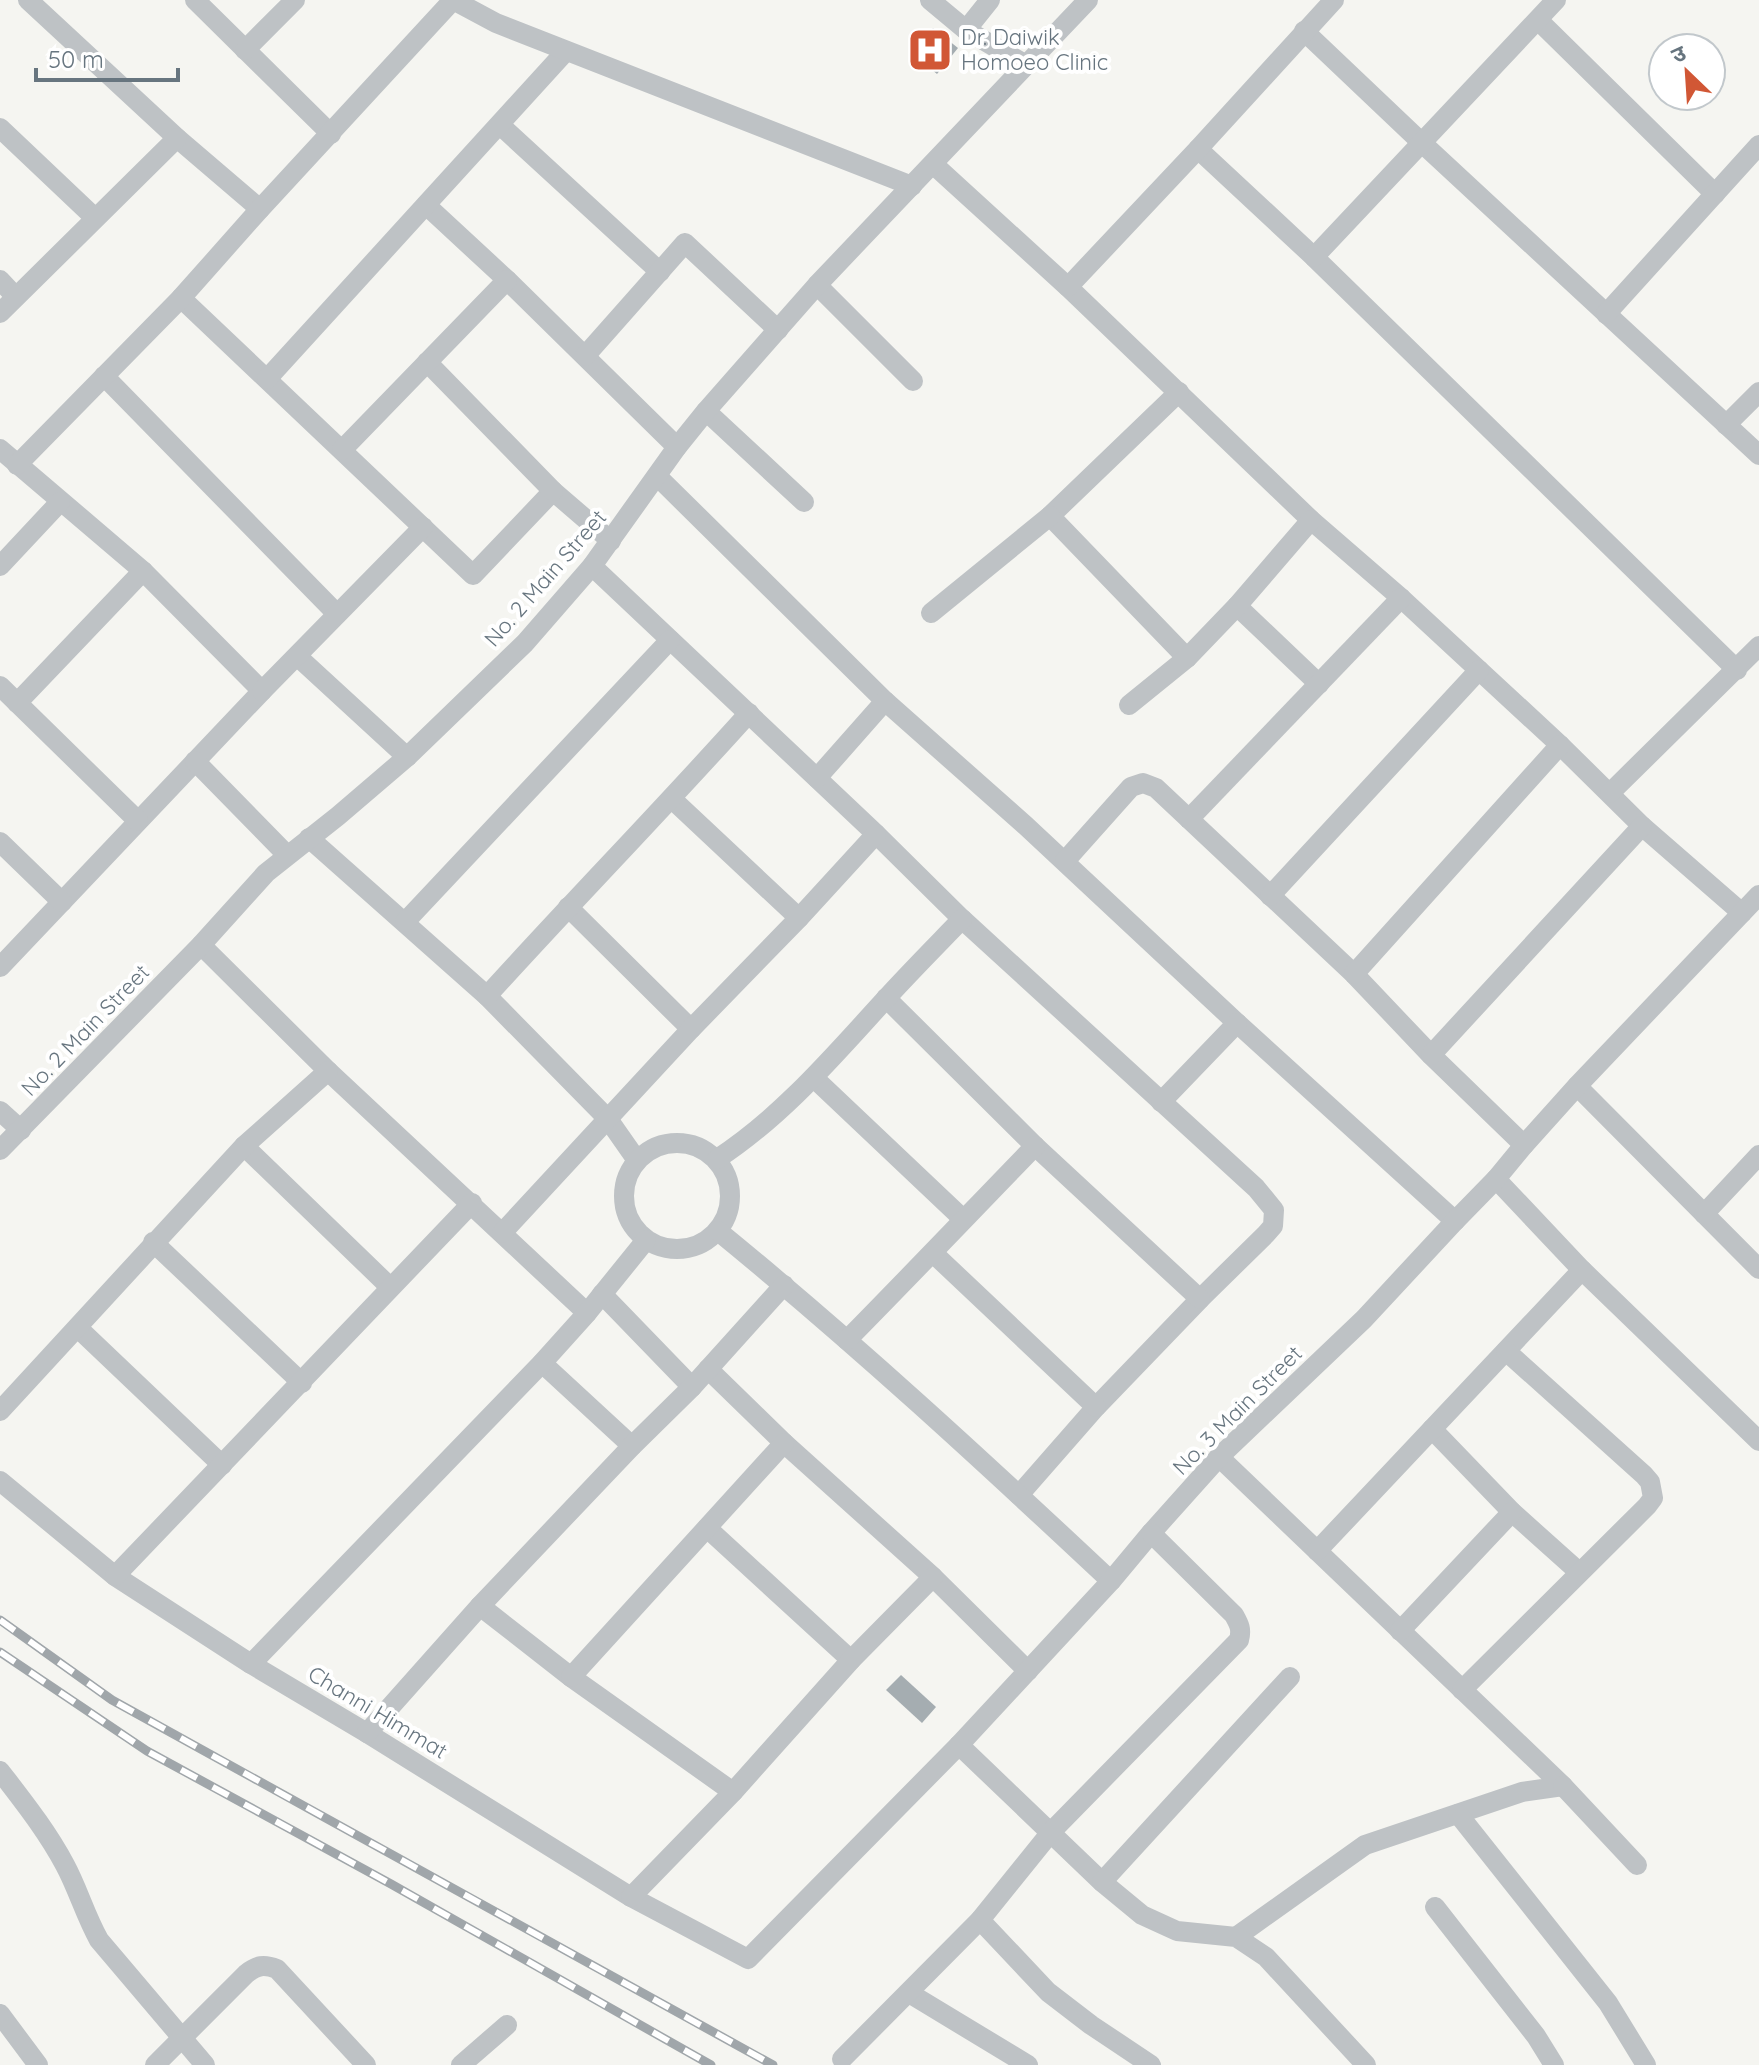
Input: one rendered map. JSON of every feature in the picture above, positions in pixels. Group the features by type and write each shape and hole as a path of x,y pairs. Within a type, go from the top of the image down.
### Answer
{"street":[{"path":"28,0 177,138 260,209"},
{"path":"195,0 331,134"},
{"path":"245,50 295,0"},
{"path":"17,465 181,298 453,0 496,23 912,186"},
{"path":"930,0 966,30 1026,65"},
{"path":"966,30 990,0"},
{"name":"No. 2 Main Street","path":"0,1150 201,945 266,873 407,757 525,643 592,566 706,411 817,285 1088,0"},
{"path":"1068,287 1334,0"},
{"path":"1314,257 1556,0"},
{"path":"1538,20 1715,194"},
{"path":"1304,31 1759,455"},
{"path":"267,379 566,51"},
{"path":"500,125 660,272"},
{"path":"0,128 95,218"},
{"path":"0,313 177,138"},
{"path":"1606,314 1759,145"},
{"path":"1198,149 1314,257 1737,670"},
{"path":"933,164 1068,287 1311,520 1479,670 1642,826 1742,913"},
{"path":"426,205 677,447"},
{"path":"585,356 685,243 778,330"},
{"path":"0,280 15,296"},
{"path":"342,450 507,280"},
{"path":"817,285 913,381"},
{"path":"181,298 473,575 553,491"},
{"path":"427,362 553,491 611,541"},
{"path":"104,376 337,614"},
{"path":"931,613 1050,516 1179,392"},
{"path":"1726,425 1759,392"},
{"path":"706,411 804,502"},
{"path":"0,449 143,571 262,691"},
{"path":"657,476 885,701 1065,861 1455,1221"},
{"path":"0,566 60,502"},
{"path":"1050,516 1187,658"},
{"path":"1129,705 1187,658 1237,606 1311,520"},
{"path":"2,961 423,527"},
{"path":"592,566 962,919 1256,1188 1274,1210 1273,1226 1266,1234 1096,1407 1019,1495"},
{"path":"17,703 143,571"},
{"path":"1189,819 1401,598"},
{"path":"1237,606 1319,684"},
{"path":"405,922 670,640"},
{"path":"1610,793 1759,646"},
{"path":"297,656 407,757"},
{"path":"1270,896 1479,670"},
{"path":"0,686 138,821"},
{"path":"817,778 885,701"},
{"path":"487,996 749,713"},
{"path":"1354,974 1560,745"},
{"path":"195,761 287,855"},
{"path":"1065,861 1131,787 1143,783 1156,788 1354,974 1431,1055 1524,1145"},
{"path":"672,799 799,918"},
{"path":"1431,1055 1642,826"},
{"path":"502,1233 876,834"},
{"path":"309,838 487,996 608,1119 636,1159"},
{"path":"0,842 62,902"},
{"name":"No. 3 Main Street","path":"748,1959 959,1745 1111,1581 1219,1457 1364,1319 1496,1179 1577,1086 1759,895"},
{"path":"568,907 691,1029"},
{"path":"717,1159 765,1125 814,1078 962,919"},
{"path":"201,945 328,1071 587,1313"},
{"path":"886,998 1035,1146 1200,1299"},
{"path":"1161,1102 1237,1023"},
{"path":"0,1411 244,1146 328,1071"},
{"path":"814,1078 963,1219"},
{"path":"1577,1086 1759,1269"},
{"path":"0,1111 21,1130"},
{"path":"691,1143 717,1159 730,1187 726,1218 718,1231 706,1241 676,1250 646,1240 626,1217 623,1187 636,1159 661,1144 691,1143"},
{"path":"244,1146 390,1287"},
{"path":"847,1340 1035,1146"},
{"path":"1704,1214 1759,1155"},
{"path":"1496,1179 1582,1270 1759,1441"},
{"path":"115,1576 472,1203"},
{"path":"718,1231 847,1340 1111,1581"},
{"path":"251,1664 542,1363 646,1240"},
{"path":"153,1242 302,1383"},
{"path":"933,1253 1096,1407"},
{"path":"1317,1551 1582,1270"},
{"path":"367,1733 480,1606 692,1387 784,1285"},
{"path":"602,1294 692,1387"},
{"path":"78,1328 222,1465"},
{"path":"1462,1690 1653,1498 1653,1489 1644,1475 1506,1351"},
{"path":"542,1363 632,1446"},
{"path":"708,1369 784,1443 933,1577 1028,1671"},
{"path":"1432,1429 1512,1512 1579,1572"},
{"path":"571,1677 784,1443"},
{"path":"1219,1457 1563,1786 1637,1865"},
{"name":"Channi Himmat","path":"0,1481 115,1576 251,1664 631,1897 748,1959"},
{"path":"1400,1631 1512,1512"},
{"path":"707,1528 851,1660"},
{"path":"842,2059 980,1920 1051,1832 1239,1640 1240,1626 1234,1615 1151,1533"},
{"path":"631,1897 733,1792 851,1660 933,1577"},
{"path":"480,1606 571,1677 733,1792"},
{"path":"1102,1882 1290,1677"},
{"path":"959,1745 1102,1882 1142,1915 1177,1931 1236,1937 1266,1957 1366,2065"},
{"path":"0,1771 65,1865 99,1940 205,2065"},
{"path":"1236,1937 1365,1845 1522,1792 1563,1786"},
{"path":"1458,1814 1608,2003 1646,2065"},
{"path":"1435,1907 1536,2036 1554,2065"},
{"path":"980,1920 1048,1992 1151,2065"},
{"path":"155,2065 246,1974 255,1967 267,1965 277,1969 366,2065"},
{"path":"909,1993 1028,2065"},
{"path":"0,2014 38,2065"},
{"path":"461,2065 507,2025"}],"building":[{"path":"933,28 958,48 937,74 912,53"},
{"path":"901,1675 936,1707 922,1723 886,1690"}],"railway":[{"path":"0,1620 112,1700 773,2065"},
{"path":"0,1652 147,1751 391,1884 711,2065"}],"place":[{"name":"Dr. Daiwik Homoeo Clinic","path":"930,50"}]}
